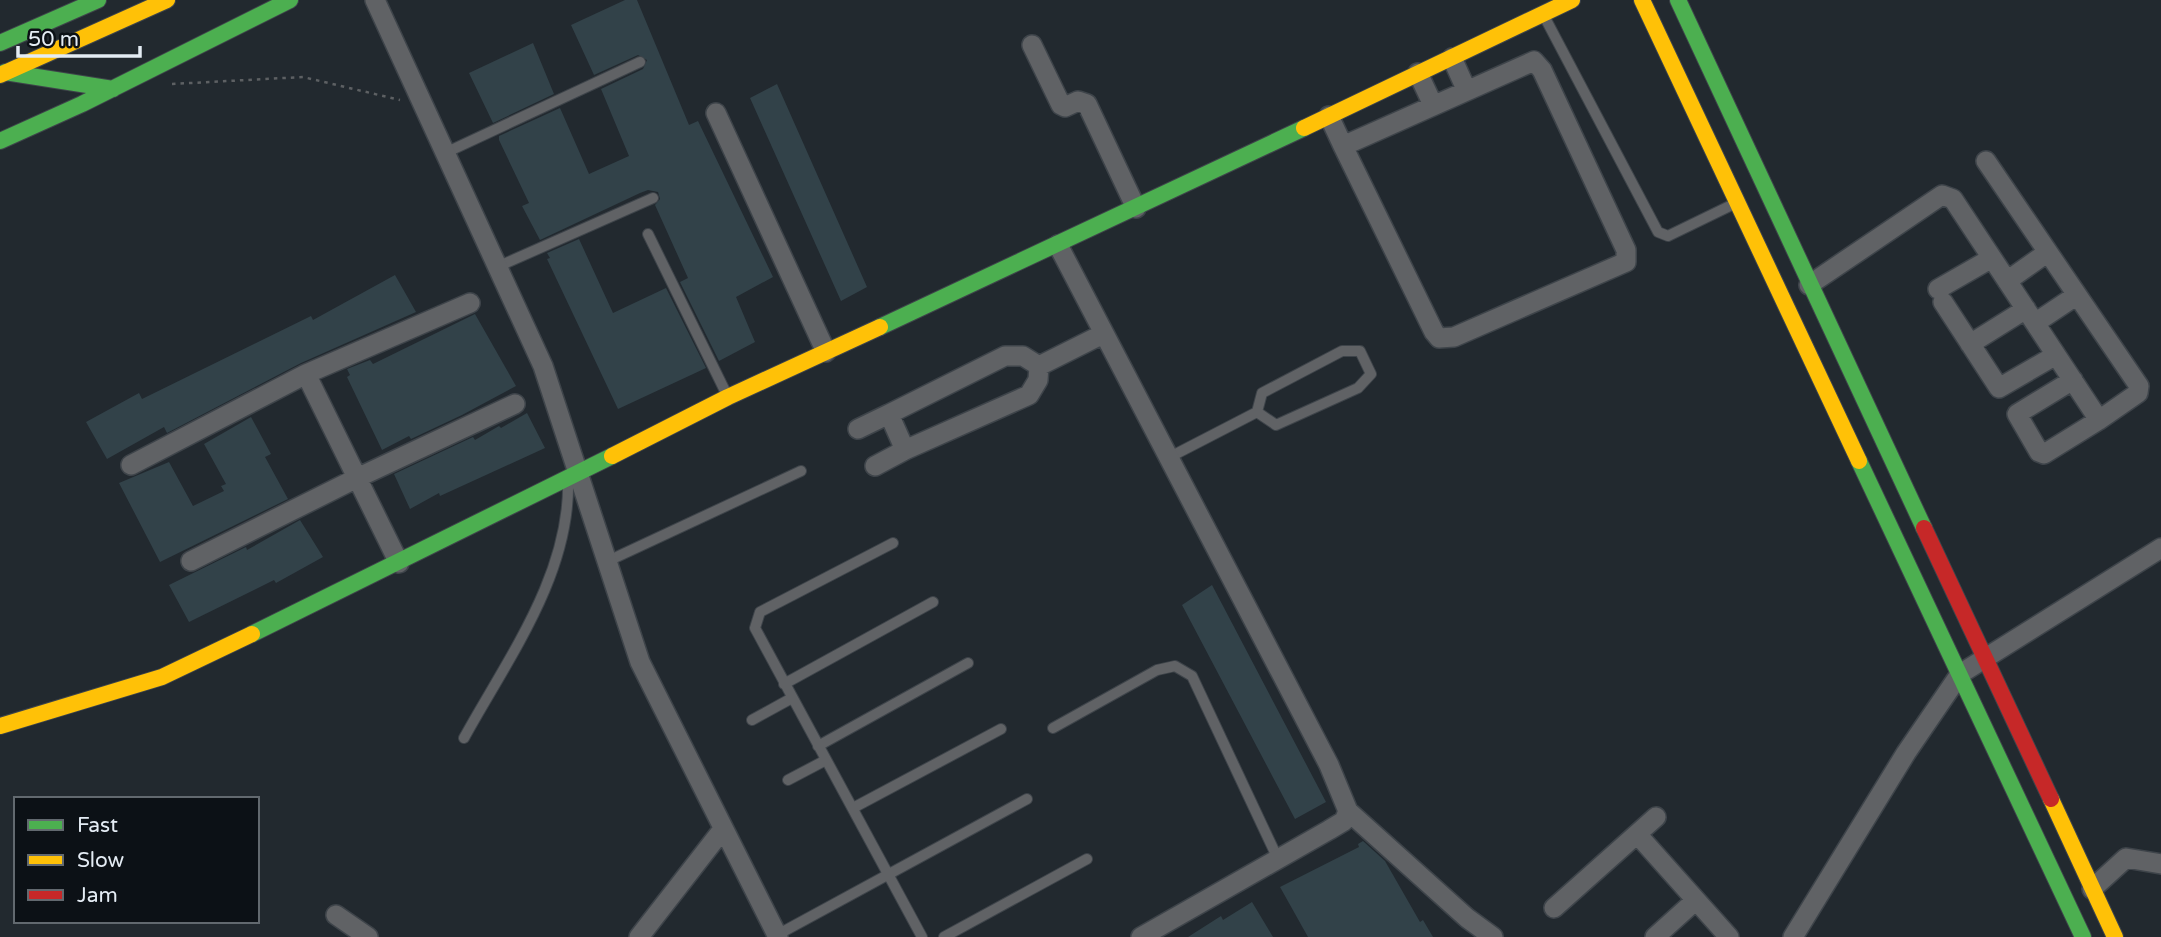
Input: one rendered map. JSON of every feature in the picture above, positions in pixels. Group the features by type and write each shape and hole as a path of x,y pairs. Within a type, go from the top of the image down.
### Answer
{"main road":[{"path":"0,43 98,0"},
{"path":"2,72 167,0"},
{"path":"0,141 113,89 290,0"},
{"path":"0,726 162,677 399,563 729,397 1058,245 1572,0"},
{"path":"1642,0 2083,937"},
{"path":"1678,0 2115,937"},
{"path":"2,72 113,89"}],"street":[{"path":"375,0 543,366 573,476 608,561 640,662 777,936"},
{"path":"1032,45 1061,105 1065,107 1078,101 1087,104 1136,208"},
{"path":"1452,58 1466,89"},
{"path":"1329,116 1343,146 1439,338 1454,337 1626,262 1626,250 1538,64 1534,61 1525,62 1343,146"},
{"path":"1418,74 1433,105"},
{"path":"716,113 826,352"},
{"path":"1986,160 2139,386 2138,393 2099,419 2044,454 2039,452 2017,414 2073,380"},
{"path":"1809,285 1942,195 1953,199 2099,419"},
{"path":"1058,245 1329,765 1348,811 1467,918 1493,937"},
{"path":"2007,281 2048,252"},
{"path":"1992,258 1941,296 1999,388 2056,355"},
{"path":"1970,344 2077,295"},
{"path":"131,465 306,374 470,303"},
{"path":"1039,366 1103,334"},
{"path":"858,429 1005,356 1023,356 1039,366"},
{"path":"875,466 1029,394 1038,380 1039,366"},
{"path":"306,374 399,563"},
{"path":"191,561 357,478 515,404"},
{"path":"888,414 905,450"},
{"path":"1793,937 1906,753 1960,674 2161,548"},
{"path":"1142,937 1343,821 1348,811"},
{"path":"1554,908 1656,817"},
{"path":"639,937 723,829"},
{"path":"1637,834 1729,937"},
{"path":"2092,889 2126,858 2161,864"},
{"path":"1655,937 1696,900"},
{"path":"336,915 368,937"}],"lane":[{"path":"1543,14 1658,232 1668,236 1738,202"},
{"path":"445,153 640,62"},
{"path":"497,267 653,198"},
{"path":"648,234 729,397"},
{"path":"1168,458 1257,412 1262,393 1342,351 1360,351 1371,374 1358,388 1276,425 1257,412"},
{"path":"608,561 801,471"},
{"path":"464,738 548,584 569,513 573,476"},
{"path":"893,543 760,612 755,628 922,937"},
{"path":"784,684 933,602"},
{"path":"818,746 968,663"},
{"path":"1053,728 1157,670 1175,666 1192,676 1278,859"},
{"path":"752,720 792,698"},
{"path":"853,808 1001,729"},
{"path":"788,780 826,760"},
{"path":"777,936 1027,799"},
{"path":"944,937 1087,859"}],"path":[{"path":"170,84 303,77 424,106"}],"building":[{"path":"625,0 637,0 689,125 698,121 773,277 736,297 755,342 719,361 680,282 688,278 655,205 660,199 658,192 648,190 640,193 540,240 522,206 529,203 499,140 499,136 560,108 589,174 629,156 601,89 643,69 647,60 638,55 594,75 571,25"},
{"path":"533,43 554,94 493,123 469,73"},
{"path":"777,84 867,287 841,301 750,98"},
{"path":"579,239 613,313 666,288 706,368 618,409 547,259 550,258 547,253"},
{"path":"395,275 416,312 301,363 167,433 164,427 107,459 86,422 139,393 142,399 311,316 313,320"},
{"path":"475,314 516,386 462,415 382,450 347,377 350,375 347,369 370,360 373,364"},
{"path":"527,413 545,448 440,496 439,493 410,509 394,474 473,437 475,440"},
{"path":"251,417 271,454 265,457 288,499 160,562 119,483 169,462 193,506 224,491 221,486 226,484 204,444"},
{"path":"300,520 323,557 276,583 274,580 189,622 169,585 246,547 247,550"},
{"path":"1212,585 1326,802 1295,819 1182,605"},
{"path":"1363,841 1385,861 1420,922 1423,920 1433,937 1308,937 1280,887 1359,847 1358,844"},
{"path":"1252,902 1273,937 1188,937 1221,916 1223,920"}],"traffic: fast":[{"path":"0,43 98,0"},
{"path":"0,141 82,104 290,0"},
{"path":"1678,0 1924,528"},
{"path":"5,72 113,89"},
{"path":"880,327 1304,128"},
{"path":"252,634 612,456"},
{"path":"1859,461 2083,937"}],"traffic: slow":[{"path":"0,75 167,0"},
{"path":"1304,128 1572,0"},
{"path":"1642,0 1859,461"},
{"path":"612,456 728,397 880,327"},
{"path":"0,726 162,677 252,634"},
{"path":"2051,799 2115,937"}],"traffic: jam":[{"path":"1924,528 2051,799"}]}
